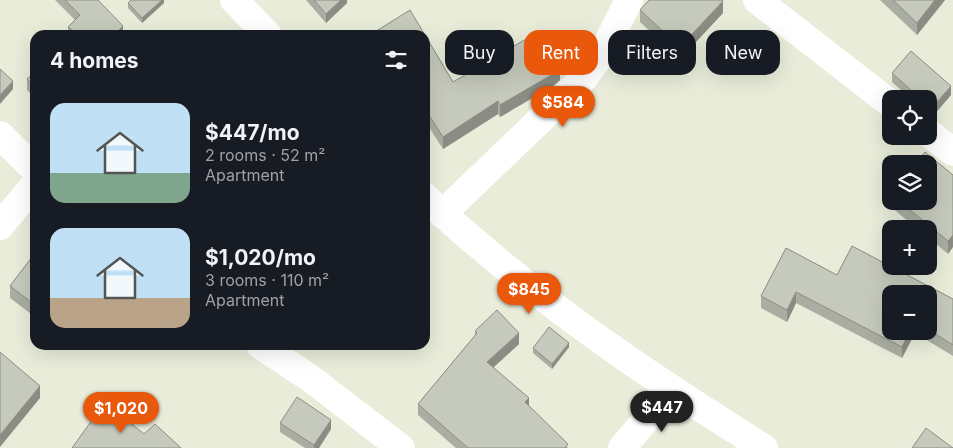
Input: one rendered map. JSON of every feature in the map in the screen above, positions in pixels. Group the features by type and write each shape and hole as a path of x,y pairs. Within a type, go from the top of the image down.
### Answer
{"street":[{"path":"234,0 263,30"},
{"path":"630,0 604,50 585,76 434,205 540,296 671,390 764,448"},
{"path":"757,0 882,97"},
{"path":"0,135 30,165"},
{"path":"937,139 953,152"},
{"path":"0,226 30,190"},
{"path":"268,350 310,378 401,448"},
{"path":"622,448 671,390"}],"building":[{"path":"65,0 98,0 123,26 119,30 72,30 68,27 80,15"},
{"path":"131,0 162,0 142,18 128,3"},
{"path":"314,0 341,0 326,14"},
{"path":"649,0 723,1 696,30 662,30 640,10"},
{"path":"893,0 935,0 917,23"},
{"path":"410,10 422,30 378,30"},
{"path":"524,40 524,75 551,75 500,105 498,101 443,137 430,117 430,43 445,69 445,75 449,75 453,82 465,75 514,75 514,46"},
{"path":"911,51 951,86 937,102 937,90 911,90 892,73"},
{"path":"0,69 13,81 0,95"},
{"path":"937,162 953,175 953,235 948,241 937,232 937,220 922,220 910,210 937,210"},
{"path":"852,246 882,262 882,275 907,275 926,285 882,285 882,337 796,292 787,310 761,296 786,248 837,275"},
{"path":"30,260 30,301 10,286"},
{"path":"937,291 953,299 953,345 937,335"},
{"path":"497,310 519,333 487,362 529,398 525,402 568,444 565,448 468,448 418,404 477,333 475,331"},
{"path":"549,327 569,343 552,364 533,348"},
{"path":"889,340 906,340 902,347"},
{"path":"0,352 40,386 0,435"},
{"path":"297,397 331,420 314,445 280,423"},
{"path":"105,402 144,434 155,424 181,448 72,448"},
{"path":"926,428 953,448 912,448"}]}
